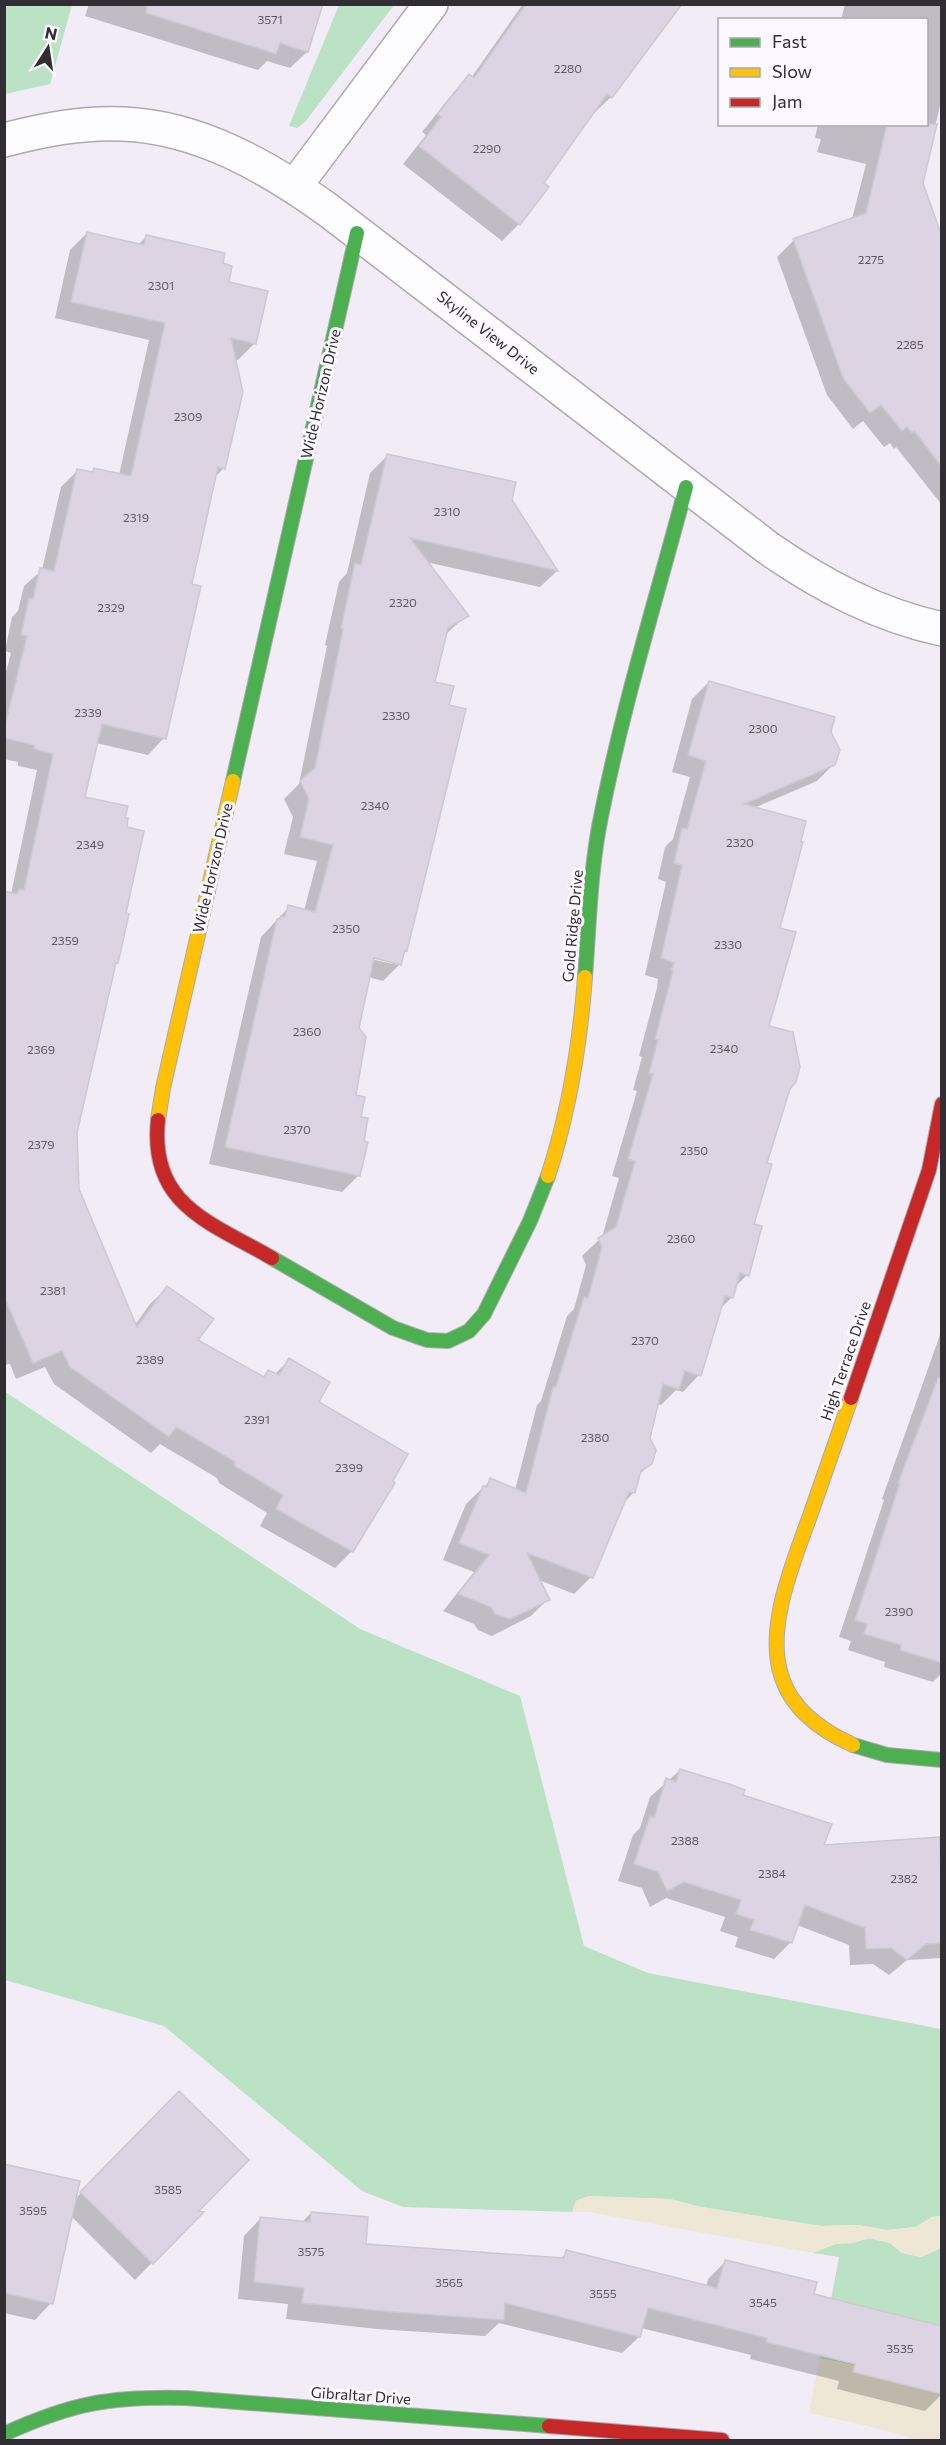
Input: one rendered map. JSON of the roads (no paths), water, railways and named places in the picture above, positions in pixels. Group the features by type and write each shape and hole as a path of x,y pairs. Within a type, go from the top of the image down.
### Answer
{"street":[{"path":"295,186 431,4"},
{"name":"Skyline View Drive","path":"4,140 41,131 83,125 123,124 193,137 232,153 295,186 768,548 836,591 912,623 942,629"},
{"name":"Wide Horizon Drive","path":"357,233 163,1088 156,1126 157,1154 168,1184 188,1209 393,1328 420,1339 448,1341"},
{"name":"Gold Ridge Drive","path":"448,1341 467,1333 482,1319 525,1230 550,1169 566,1112 576,1051 598,832 611,766 686,487"},
{"name":"High Terrace Drive","path":"942,1104 925,1180 795,1560 778,1629 778,1667 786,1690 802,1713 829,1734 855,1748 916,1760 942,1760"},
{"name":"Gibraltar Drive","path":"4,2434 47,2415 92,2402 137,2397 186,2398 722,2440"}]}
